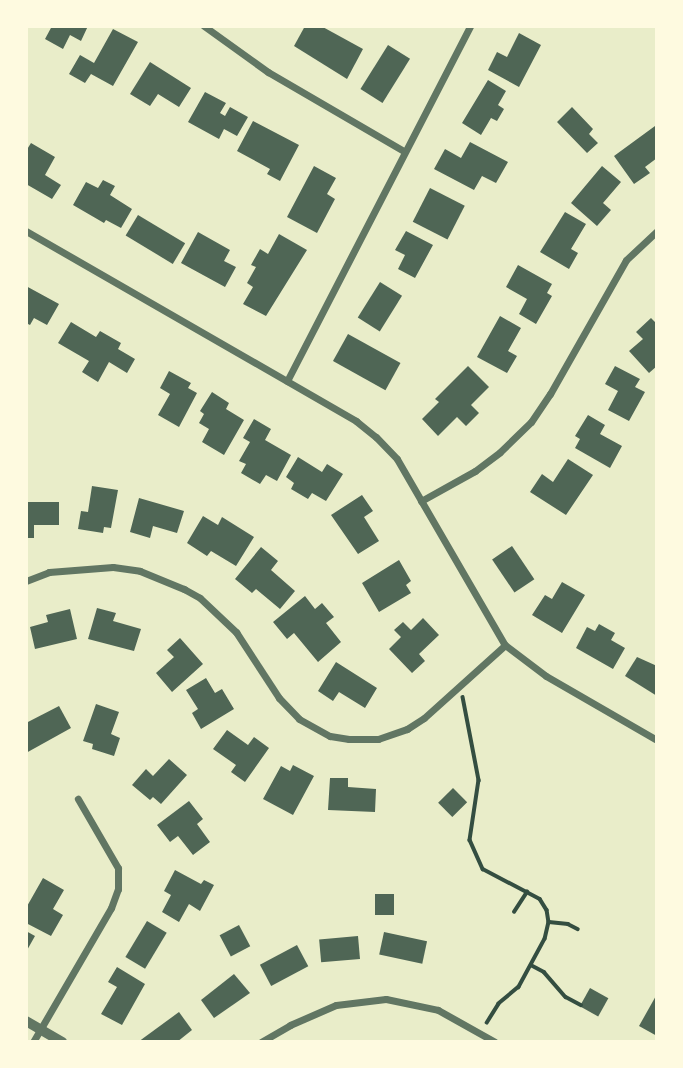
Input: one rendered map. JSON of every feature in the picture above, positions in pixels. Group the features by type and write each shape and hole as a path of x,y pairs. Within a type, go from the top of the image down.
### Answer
{"street":[{"path":"204,26 268,72 404,151"},
{"path":"287,381 470,26"},
{"path":"26,231 287,381 376,437 397,459 505,645 546,676 657,740"},
{"path":"421,501 475,471 500,453 531,422 550,394 626,260 657,231"},
{"path":"26,581 59,570 113,567 140,571 184,589 236,632 285,706 314,729 349,740 378,739 407,729 505,645"},
{"path":"33,1042 111,908 118,889 118,868 78,799"},
{"path":"261,1042 290,1025 336,1005 386,999 438,1010 495,1042"},
{"path":"26,1021 62,1042"}],"path":[{"path":"461,684 479,780 470,839 483,869 540,899 547,910 549,922 545,939 519,987 499,1004 480,1034"},
{"path":"514,912 527,892"},
{"path":"549,922 568,924 578,929"},
{"path":"531,965 544,972 566,997 581,1005"}],"building":[{"path":"52,26 88,26 81,41 70,35 63,49 45,39"},
{"path":"305,26 321,26 363,49 347,79 294,46"},
{"path":"113,29 138,42 113,86 91,74 85,83 69,74 80,55 94,63"},
{"path":"519,33 541,45 519,87 488,70 497,52 507,57"},
{"path":"388,45 410,59 382,103 360,89"},
{"path":"150,62 191,88 179,107 158,94 150,106 130,94"},
{"path":"488,80 506,91 498,105 504,109 497,121 491,118 481,135 462,123"},
{"path":"205,92 226,103 220,113 225,116 230,107 248,117 237,136 224,129 219,139 188,122"},
{"path":"572,107 593,129 589,134 598,143 587,153 557,122"},
{"path":"253,121 299,145 280,181 267,174 270,169 237,151"},
{"path":"655,126 657,158 645,167 650,173 634,184 614,156"},
{"path":"470,142 508,162 496,183 482,176 474,190 434,169 445,149 461,158"},
{"path":"31,143 55,157 45,175 61,185 52,199 26,184 26,151"},
{"path":"314,166 336,178 327,194 335,199 317,233 287,217"},
{"path":"602,166 621,182 603,203 611,210 597,226 571,203"},
{"path":"103,180 115,186 110,195 132,209 121,228 106,220 104,223 73,205 86,182 98,188"},
{"path":"430,188 465,206 447,240 413,222"},
{"path":"565,212 586,224 571,249 578,253 569,269 540,252"},
{"path":"138,215 185,243 173,264 126,236"},
{"path":"406,231 433,245 415,278 398,269 405,255 395,250"},
{"path":"198,232 230,250 224,261 236,267 225,287 181,263"},
{"path":"279,234 307,250 266,316 243,304 253,287 247,283 256,267 251,265 260,249 268,254"},
{"path":"518,265 552,284 547,293 552,296 536,324 519,314 527,299 506,287"},
{"path":"380,282 402,296 380,331 358,318"},
{"path":"26,286 59,304 47,325 34,318 30,325 26,323"},
{"path":"500,316 521,328 508,351 517,356 507,373 477,357"},
{"path":"651,318 657,324 657,366 649,373 629,351 643,339 636,332"},
{"path":"71,322 96,337 100,331 121,343 118,349 135,359 127,373 109,362 98,382 82,372 89,361 58,343"},
{"path":"348,334 400,363 385,390 333,361"},
{"path":"468,366 489,387 471,405 479,413 466,426 457,417 438,436 422,419 439,402 435,399"},
{"path":"615,366 640,379 635,387 645,392 629,421 608,410 618,391 605,384"},
{"path":"169,371 191,383 188,388 197,393 179,427 158,415 170,394 160,388"},
{"path":"212,392 229,403 226,409 244,420 224,455 202,442 209,429 199,423 204,414 200,411"},
{"path":"588,415 605,425 600,434 622,446 610,468 575,448 580,439 575,436"},
{"path":"254,419 271,429 265,440 291,455 277,481 266,475 260,484 241,473 246,464 239,461 250,442 243,438"},
{"path":"298,457 322,472 327,464 343,474 326,501 312,493 308,499 291,489 294,483 286,477"},
{"path":"568,459 593,475 566,515 530,492 542,474 553,482"},
{"path":"92,486 118,490 111,528 104,527 103,533 78,529 81,511 88,512"},
{"path":"362,495 373,511 364,517 379,541 358,554 331,515"},
{"path":"139,498 184,511 177,533 153,526 150,538 130,532"},
{"path":"26,502 59,502 59,525 34,525 34,538 26,538"},
{"path":"203,516 218,525 222,517 254,537 236,566 211,551 207,556 187,543"},
{"path":"512,546 534,579 514,593 492,559"},
{"path":"261,547 278,561 271,570 295,591 280,609 256,589 252,593 235,579"},
{"path":"399,560 411,581 406,585 411,593 379,612 362,583"},
{"path":"562,582 585,595 562,633 532,615 545,595 552,599"},
{"path":"305,596 315,609 322,603 334,617 326,623 341,642 318,662 294,633 287,639 273,622"},
{"path":"97,608 116,613 113,621 141,629 134,651 88,639"},
{"path":"70,609 77,639 35,649 30,627 48,622 46,615"},
{"path":"423,618 439,635 419,654 425,661 412,673 389,649 401,637 394,630 403,622 411,630"},
{"path":"599,624 615,633 611,640 625,648 613,669 576,648 587,627 595,631"},
{"path":"180,638 203,664 172,692 156,673 174,657 167,650"},
{"path":"637,657 657,666 657,696 625,676"},
{"path":"336,662 377,688 365,708 339,692 333,701 318,691"},
{"path":"206,678 215,693 222,689 234,709 201,729 192,713 198,709 186,690"},
{"path":"96,704 119,712 111,734 120,738 114,756 92,749 93,744 83,741"},
{"path":"59,706 71,728 26,753 26,723"},
{"path":"227,730 248,745 254,737 269,748 245,782 231,772 236,765 213,749"},
{"path":"169,759 187,775 161,804 153,797 150,800 132,785 146,769 153,776"},
{"path":"293,765 314,776 293,815 263,799 281,766 290,771"},
{"path":"330,778 348,778 348,787 376,789 375,812 328,810"},
{"path":"453,788 467,802 452,817 438,803"},
{"path":"189,801 203,819 197,824 210,842 193,855 178,836 170,842 157,825"},
{"path":"175,870 201,884 204,880 214,885 200,911 189,904 179,922 162,912 171,895 164,891"},
{"path":"43,878 64,890 53,909 63,915 51,936 26,923 26,908"},
{"path":"375,894 394,894 394,915 375,915"},
{"path":"147,921 167,933 145,969 125,957"},
{"path":"239,925 250,946 231,957 220,935"},
{"path":"26,931 35,936 26,952"},
{"path":"384,932 427,941 422,964 379,954"},
{"path":"358,936 360,959 321,962 319,939"},
{"path":"297,945 308,966 271,986 260,965"},
{"path":"117,967 145,984 122,1025 101,1014 117,987 108,982"},
{"path":"234,974 250,993 214,1018 201,1000"},
{"path":"590,988 608,998 598,1017 580,1006"},
{"path":"657,994 657,1036 639,1026"},
{"path":"179,1012 192,1030 177,1042 138,1042"}]}
